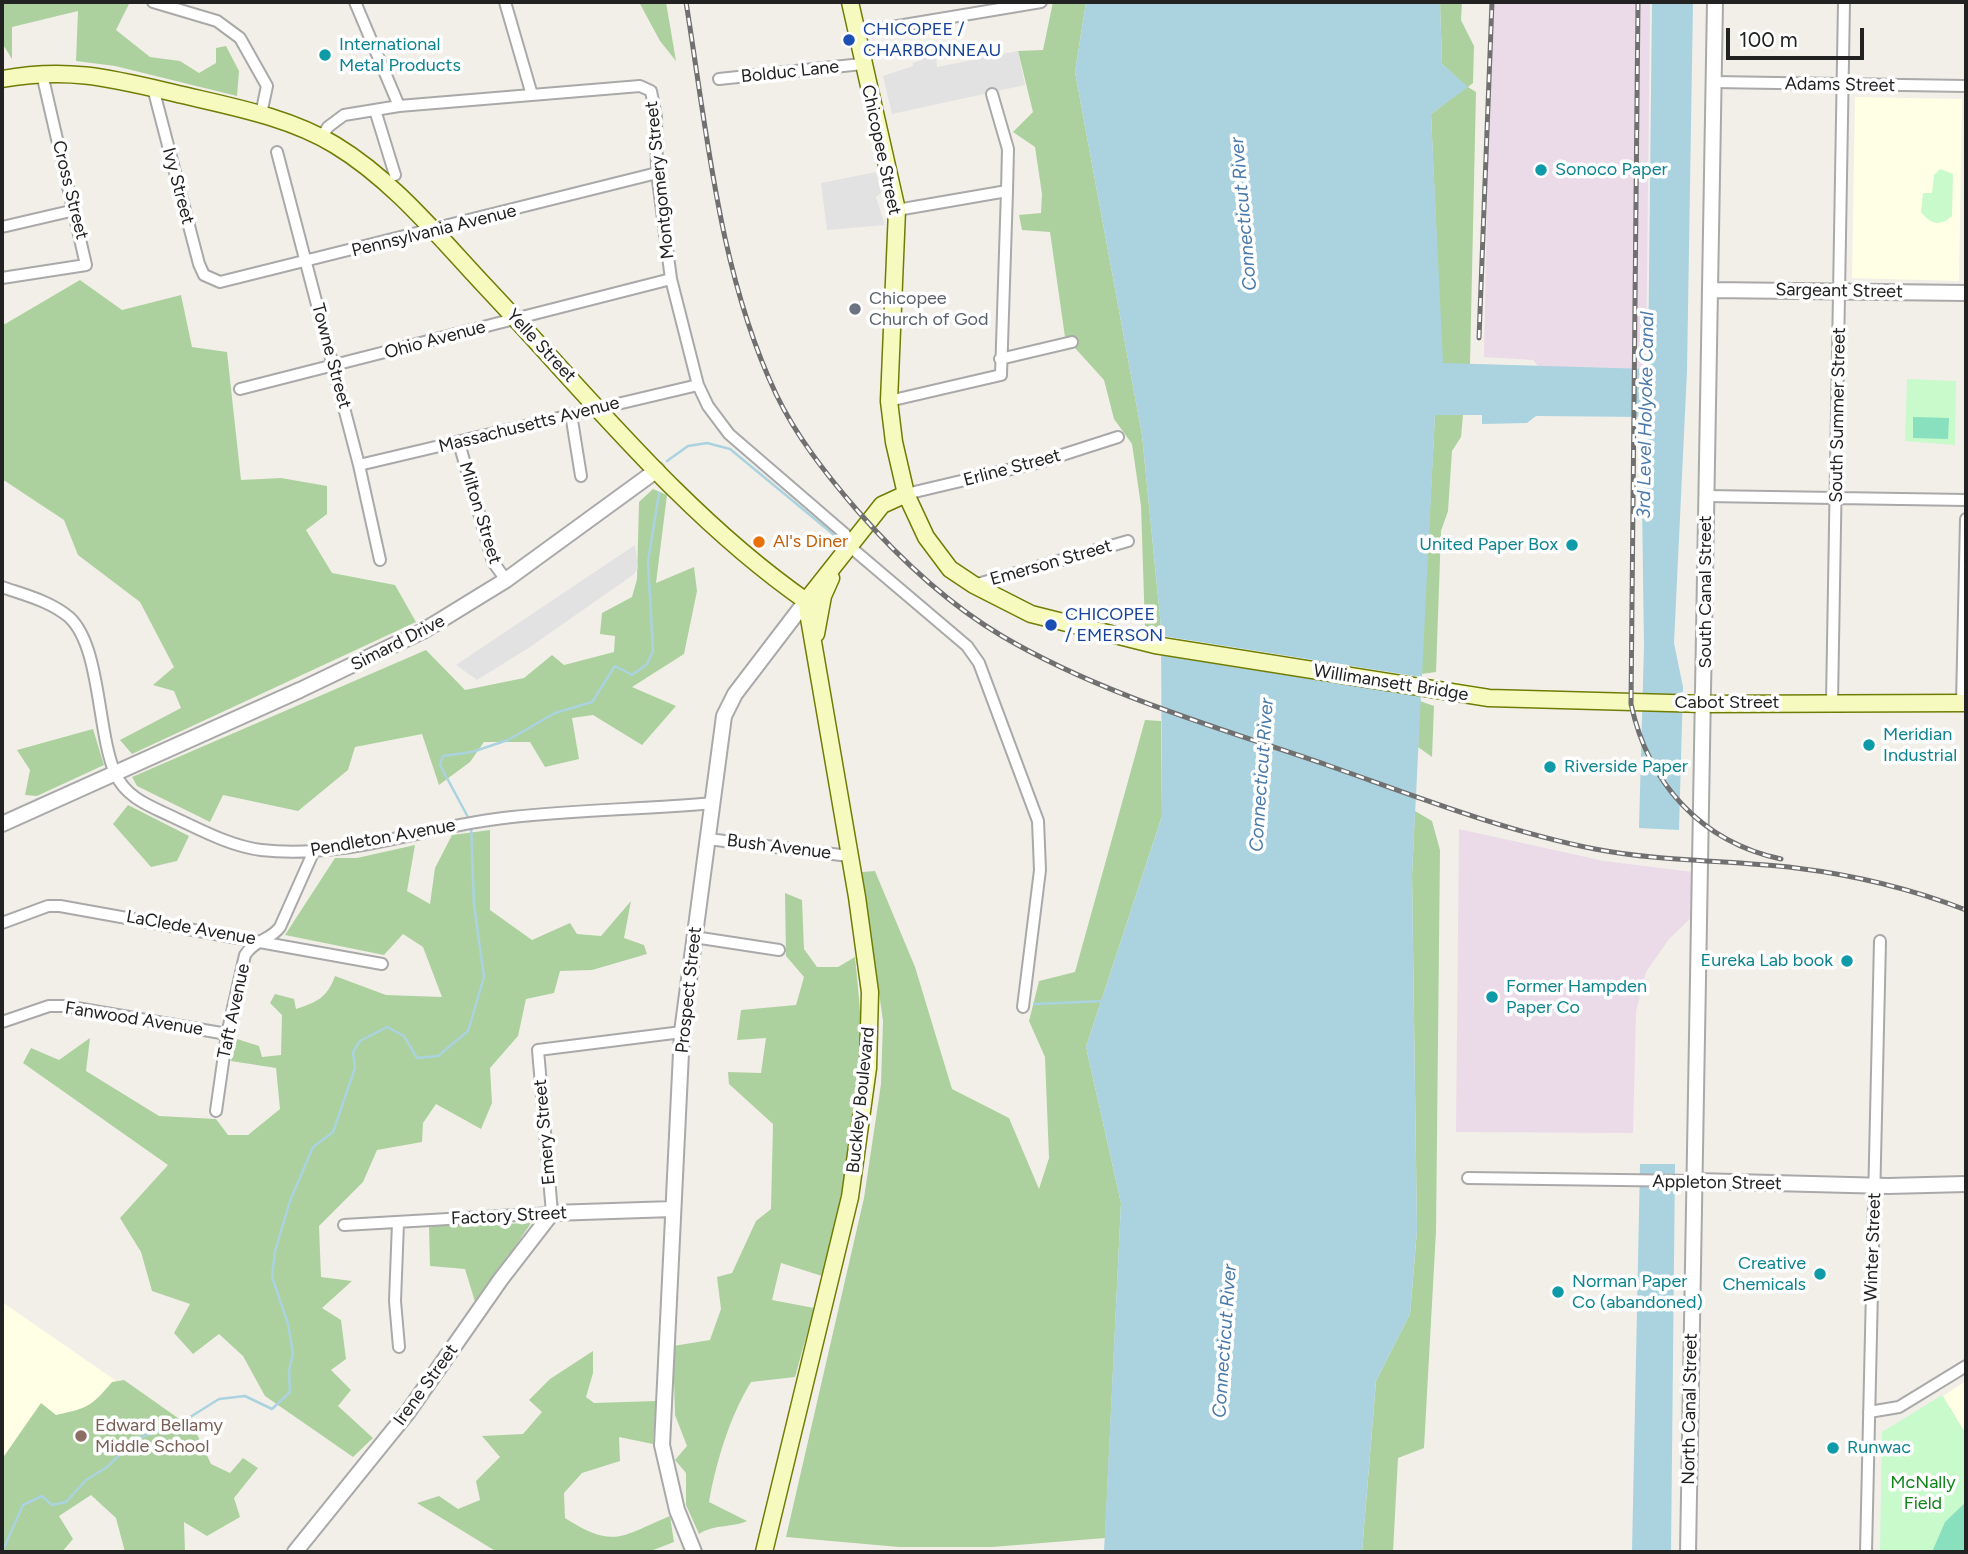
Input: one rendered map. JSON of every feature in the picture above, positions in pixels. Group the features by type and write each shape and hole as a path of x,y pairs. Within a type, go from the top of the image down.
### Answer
{"main road":[{"name":"Chicopee Street","path":"850,2 897,210 889,401 906,494 926,537 939,558 974,585 1031,614 1155,645"},
{"path":"2,79 42,74 93,74 261,114"},
{"name":"Yelle Street","path":"261,114 321,138 342,150 381,180 434,231 657,470 745,557 806,601"},
{"name":"Prospect Street","path":"806,601 882,505 906,494"},
{"path":"814,654 823,596 844,551"},
{"name":"Buckley Boulevard","path":"764,1552 839,1245 859,1147 871,1029 866,954 806,601"},
{"name":"Willimansett Bridge","path":"1155,645 1489,698"},
{"name":"Cabot Street","path":"1489,698 1700,703 1964,703"}],"street":[{"path":"153,2 217,21 240,38 267,86 261,114"},
{"path":"355,2 400,106"},
{"path":"856,33 1000,4 1041,2"},
{"name":"South Canal Street","path":"1690,1182 1716,2"},
{"name":"South Summer Street","path":"1832,702 1844,2"},
{"path":"506,3 531,95"},
{"name":"Bolduc Lane","path":"719,79 862,64"},
{"name":"Cross Street","path":"2,278 86,265 42,74"},
{"name":"Adams Street","path":"1714,82 1966,86"},
{"name":"Ivy Street","path":"153,88 199,264 204,275 210,279"},
{"name":"Montgomery Street","path":"321,138 328,127 344,115 400,106 647,88 654,98 657,173 670,279 698,384 708,406 729,434 845,534 844,551 967,646 979,663 1038,821 1041,844 1023,1007"},
{"path":"889,401 1001,375 1008,149 992,94"},
{"path":"375,110 395,175"},
{"name":"Towne Street","path":"277,152 359,465 380,560"},
{"name":"Pennsylvania Avenue","path":"210,279 220,282 306,263 657,173"},
{"path":"897,210 1007,191"},
{"path":"2,227 75,210"},
{"name":"Ohio Avenue","path":"240,390 670,279"},
{"name":"Sargeant Street","path":"1711,289 1966,293"},
{"path":"1000,359 1072,342"},
{"name":"Massachusetts Avenue","path":"359,465 698,384"},
{"path":"571,414 581,476"},
{"name":"Erline Street","path":"906,494 1037,463 1118,437"},
{"name":"Milton Street","path":"459,443 493,562 506,580"},
{"name":"Simard Drive","path":"115,773 387,651 453,615 506,580 657,470"},
{"path":"1706,496 1966,500"},
{"path":"1964,703 1966,519"},
{"name":"Emerson Street","path":"974,585 1128,541"},
{"path":"2,587 54,608 72,620 79,630 94,678 102,725 115,773 2,824"},
{"name":"Prospect Street","path":"694,1552 677,1510 662,1445 682,1032 728,706 806,601"},
{"name":"Pendleton Avenue","path":"115,773 130,795 227,842 260,850 313,853 480,821 713,803"},
{"name":"Bush Avenue","path":"708,839 849,856"},
{"name":"Taft Avenue","path":"216,1111 227,1034 246,955 260,940 270,937 280,927 313,853"},
{"name":"LaClede Avenue","path":"2,923 48,906 60,906 382,964"},
{"path":"694,937 779,950"},
{"name":"Winter Street","path":"1866,1552 1880,941"},
{"name":"Fanwood Avenue","path":"2,1022 49,1006 65,1006 227,1034"},
{"name":"Emery Street","path":"552,1213 538,1050 682,1032"},
{"name":"Appleton Street","path":"1468,1178 1875,1186 1966,1184"},
{"name":"North Canal Street","path":"1688,1552 1690,1182"},
{"name":"Factory Street","path":"344,1224 673,1209"},
{"name":"Irene Street","path":"295,1552 408,1412 501,1279 552,1213"},
{"path":"398,1223 395,1301 398,1347"},
{"path":"1869,1412 1899,1407 1966,1366"}],"shaded area":[{"path":"1491,2 1650,2 1646,370 1542,371 1533,360 1484,357"},
{"path":"1018,51 1025,85 892,114 883,76 913,66 913,63 922,60 921,56 936,54 937,67"},
{"path":"1855,97 1962,99 1959,281 1852,278"},
{"path":"876,172 881,193 876,197 885,225 827,230 821,183"},
{"path":"635,545 638,568 633,575 527,649 477,680 456,665"},
{"path":"1459,829 1604,861 1693,872 1692,917 1669,939 1646,972 1636,1012 1633,1133 1456,1132"},
{"name":"Edward Bellamy Middle School","path":"2,1302 180,1425 2,1552"},
{"path":"1966,1381 1966,1434 1943,1396"}],"green space":[{"path":"2,2 130,2 116,30 150,57 180,61 199,73 216,63 216,48 226,46 239,71 237,96 115,66 76,61 78,11 12,27 12,59 2,43"},
{"path":"639,2 666,2 676,61 660,41"},
{"path":"1053,2 1086,2 1075,72 1142,435 1161,627 1145,628 1141,506 1132,444 1114,419 1104,380 1065,337 1050,232 1022,230 1019,215 1041,213 1042,194 1035,147 1013,132 1033,112 1018,51 1043,50"},
{"path":"1440,2 1462,2 1461,20 1474,46 1473,83 1468,87 1476,92 1470,364 1442,364 1431,114 1467,87 1442,64"},
{"path":"1940,169 1953,174 1952,216 1943,222 1935,223 1921,212 1923,193 1932,193 1934,175"},
{"path":"80,280 122,310 181,295 192,347 227,352 241,480 281,478 327,486 327,514 306,530 332,573 395,585 416,622 132,754 120,740 181,708 174,691 153,685 174,667 140,602 78,555 64,520 2,479 2,323 5,324"},
{"path":"1907,379 1956,381 1955,445 1905,441"},
{"path":"1435,415 1463,415 1461,437 1452,451 1448,511 1441,531 1436,672 1421,674"},
{"path":"1913,417 1949,418 1948,439 1913,438"},
{"path":"653,489 667,495 656,583 694,567 697,591 684,654 632,687 676,706 642,745 593,715 572,718 579,759 545,767 530,742 484,742 470,762 439,785 422,734 355,747 348,770 298,811 223,795 210,822 137,786 132,777 426,650 465,690 524,678 552,655 564,665 614,652 615,636 600,634 602,613 632,597 637,579 639,502"},
{"path":"1420,701 1434,706 1432,757 1418,747"},
{"path":"1145,720 1161,721 1162,816 1086,1047 1121,1203 1105,1538 992,1547 899,1547 786,1537 864,1198 881,1084 883,1021 862,872 875,871 915,967 952,1089 1009,1118 1039,1189 1049,1158 1045,1057 1029,1021 1039,981 1075,972"},
{"path":"93,729 104,765 37,796 25,795 30,770 17,750"},
{"path":"128,805 189,836 177,861 151,867 113,824"},
{"path":"1415,811 1432,821 1440,850 1436,1231 1424,1448 1398,1458 1393,1552 1362,1552 1376,1381 1410,1314 1417,1230 1412,875"},
{"path":"490,830 490,910 532,940 570,923 577,934 601,936 631,901 624,938 644,945 647,954 592,970 560,971 554,993 526,999 518,1036 490,1068 492,1103 481,1129 436,1104 423,1123 422,1142 377,1150 363,1182 319,1226 321,1277 352,1281 322,1308 341,1320 346,1359 331,1370 351,1390 338,1406 373,1438 353,1457 265,1396 243,1356 219,1334 193,1354 174,1333 190,1304 152,1291 141,1252 120,1218 168,1165 23,1063 31,1048 59,1060 90,1038 86,1071 159,1116 216,1119 228,1135 248,1135 280,1109 276,1068 231,1061 237,1039 259,1046 262,1057 281,1055 282,1015 270,1003 275,994 294,999 296,1009 320,998 335,976 386,995 442,997 423,947 403,934 384,955 285,935 335,858 357,858 415,845 407,891 430,904 435,868 452,835"},
{"path":"785,893 802,900 804,949 817,967 838,967 855,957 861,1050 857,1105 844,1179 822,1276 781,1263 772,1300 814,1308 795,1377 751,1382 730,1424 716,1471 709,1502 747,1521 699,1534 686,1505 686,1473 675,1460 687,1446 675,1415 673,1346 710,1340 721,1309 717,1277 732,1273 756,1221 771,1209 773,1124 729,1084 728,1072 761,1073 766,1038 737,1040 741,1010 796,1005 804,977 786,956"},
{"path":"531,1223 476,1305 465,1269 430,1266 429,1226"},
{"path":"593,1351 593,1373 586,1397 594,1403 656,1401 653,1444 619,1437 620,1461 582,1473 564,1493 565,1518 595,1534 617,1537 670,1516 674,1542 648,1552 497,1552 417,1503 439,1496 458,1509 480,1500 476,1481 500,1457 482,1436 523,1434 542,1412 529,1400 550,1379"},
{"path":"124,1380 195,1430 211,1464 230,1473 243,1458 258,1468 234,1498 240,1517 207,1536 184,1522 185,1552 125,1552 116,1518 91,1495 59,1516 73,1539 62,1552 2,1552 2,1459 41,1403 56,1415 75,1410 93,1402 112,1382"},
{"name":"McNally Field","path":"1942,1395 1966,1434 1966,1552 1880,1552 1882,1432"},
{"path":"1966,1502 1966,1552 1932,1552 1945,1522"}],"water":[{"path":"1086,2 1440,2 1442,64 1468,87 1431,114 1443,363 1648,369 1652,2 1693,2 1687,371 1674,643 1683,687 1679,830 1639,828 1644,646 1642,505 1649,417 1536,416 1527,423 1482,424 1482,415 1435,415 1412,875 1417,1230 1410,1314 1376,1381 1362,1552 1104,1552 1121,1203 1086,1047 1162,816 1161,627 1142,435 1075,72"},
{"path":"1640,1164 1675,1164 1671,1552 1632,1552"}],"pier":[{"path":"1156,635 1490,688 1487,707 1153,654"}],"waterway":[{"path":"667,461 688,446 707,443 730,449 839,539"},
{"path":"469,819 440,765 443,756 472,752 508,740 555,713 592,702 615,666 632,675 647,664 653,651 648,562 659,493"},
{"path":"2,1552 23,1505 42,1496 52,1505 66,1502 86,1480 107,1467 136,1439 179,1424 219,1399 245,1396 272,1409 290,1392 289,1371 293,1353 288,1324 272,1277 275,1251 290,1201 313,1147 333,1132 355,1068 353,1052 360,1041 387,1027 404,1036 417,1058 438,1056 468,1031 484,977 474,905 471,825"},
{"path":"1034,1004 1104,1001"}],"railway":[{"path":"686,2 709,151 728,251 757,348 776,394 812,454 845,496 906,561 962,609 1040,657 1120,693 1493,823 1620,853 1771,865 1839,875 1904,889 1966,910"},
{"path":"1479,338 1492,2"},
{"path":"1638,2 1631,704 1650,759 1682,805 1726,839 1752,851 1781,859"}],"place":[{"name":"CHICOPEE / CHARBONNEAU","path":"849,40"},
{"name":"International Metal Products","path":"325,55"},
{"name":"Sonoco Paper","path":"1541,170"},
{"name":"Chicopee Church of God","path":"855,309"},
{"name":"Al's Diner","path":"759,542"},
{"name":"United Paper Box","path":"1572,545"},
{"name":"CHICOPEE / EMERSON","path":"1051,625"},
{"name":"Meridian Industrial","path":"1869,745"},
{"name":"Riverside Paper","path":"1550,767"},
{"name":"Eureka Lab book","path":"1847,961"},
{"name":"Former Hampden Paper Co","path":"1492,997"},
{"name":"Creative Chemicals","path":"1820,1274"},
{"name":"Norman Paper Co (abandoned)","path":"1558,1292"},
{"name":"Edward Bellamy Middle School","path":"81,1436"},
{"name":"Runwac","path":"1833,1448"}],"water label":[{"name":"Connecticut River","path":"1244,214"},
{"name":"3rd Level Holyoke Canal","path":"1646,415"},
{"name":"Connecticut River","path":"1262,775"},
{"name":"Connecticut River","path":"1225,1341"}]}
